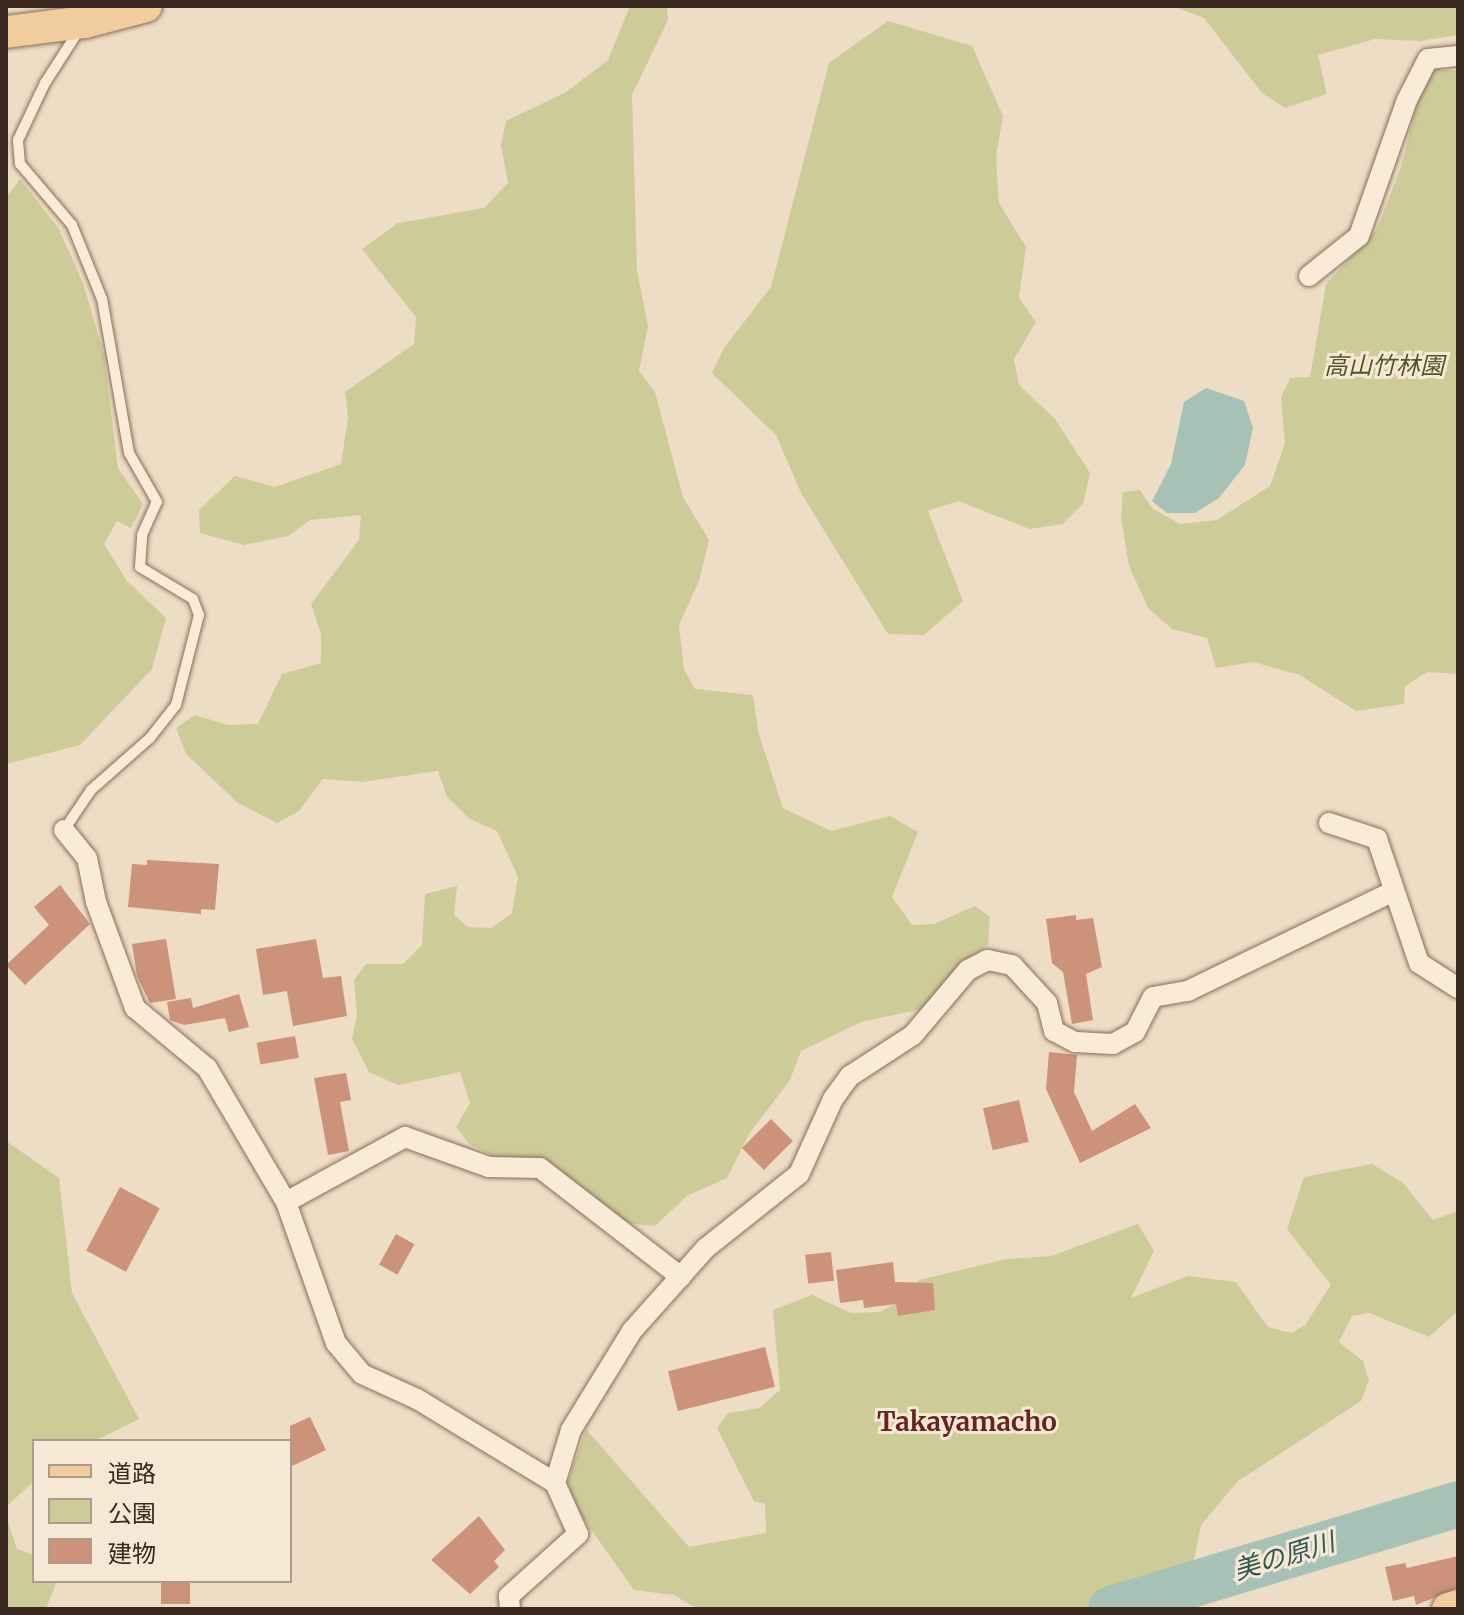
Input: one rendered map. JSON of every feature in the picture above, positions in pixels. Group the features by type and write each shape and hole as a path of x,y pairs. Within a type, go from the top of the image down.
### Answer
{"main road":[{"path":"6,32 85,22 146,6"},
{"path":"1448,1609 1458,1606"}],"street":[{"path":"1309,276 1359,236 1407,100 1428,59 1458,56"},
{"path":"1329,823 1377,839 1392,892 1419,963 1458,988"},
{"path":"64,830 87,858 96,902 135,1008 207,1068 286,1202 336,1343 362,1374 417,1399 555,1483 578,1534 509,1596 510,1609"},
{"path":"555,1483 571,1430 632,1331 706,1248 799,1174 833,1099 850,1076 913,1035 968,970 988,960 1012,965 1047,1003 1054,1031 1075,1042 1113,1044 1135,1032 1153,997 1188,991 1392,892"},
{"path":"286,1202 405,1137 489,1167 540,1168 681,1277"}],"lane":[{"path":"64,830 91,790 150,738 176,705 199,615 193,599 140,567 142,535 157,502 129,453 102,299 72,225 20,164 18,140 45,83 85,22"}],"green space":[{"path":"630,6 667,6 668,20 632,95 637,270 648,326 639,371 655,392 683,497 709,540 699,581 679,625 684,669 695,689 753,695 759,735 783,808 831,831 890,816 918,832 892,897 912,925 934,924 975,906 990,917 988,945 962,964 922,1009 861,1022 801,1051 790,1080 749,1134 727,1178 687,1196 655,1226 624,1223 576,1182 538,1161 505,1161 469,1144 456,1127 470,1103 460,1072 398,1085 369,1072 352,1039 357,1015 354,980 366,964 403,964 422,945 425,894 457,886 454,915 468,927 491,928 512,913 518,877 497,831 470,819 447,797 438,771 362,782 323,779 299,811 277,823 238,803 186,754 176,728 195,715 228,725 258,724 282,674 321,663 321,634 311,604 359,540 361,515 310,520 288,536 244,545 200,533 199,510 235,476 275,487 341,464 348,418 345,392 414,344 416,317 362,249 398,223 484,208 508,183 501,145 506,121 566,92 608,60"},
{"path":"1173,6 1458,6 1458,35 1420,41 1375,39 1318,55 1327,94 1285,108 1262,93 1204,18"},
{"path":"888,21 972,46 1003,116 996,157 999,203 1026,247 1019,298 1036,322 1014,359 1019,385 1055,419 1090,473 1083,504 1063,524 1030,529 958,501 928,511 963,601 924,635 888,634 801,493 776,435 712,373 724,348 771,287 829,63"},
{"name":"高山竹林園","path":"1433,69 1458,71 1458,674 1427,672 1405,686 1404,704 1356,711 1300,675 1253,662 1216,668 1207,638 1172,629 1148,608 1129,566 1121,517 1123,492 1140,490 1152,508 1180,524 1217,520 1270,486 1285,443 1281,398 1290,378 1310,377 1326,284 1377,229 1401,167 1422,84"},
{"path":"20,179 59,229 83,283 104,355 118,468 143,504 131,528 117,521 104,544 127,581 166,618 152,669 80,745 6,764 6,198"},
{"path":"6,1141 59,1178 72,1293 139,1419 99,1439 32,1439 32,1483 6,1507"},
{"path":"1372,1164 1403,1183 1433,1220 1458,1211 1458,1311 1429,1337 1369,1313 1352,1316 1339,1342 1363,1361 1369,1380 1361,1401 1238,1481 1201,1525 1192,1571 1090,1609 697,1609 674,1595 634,1590 571,1501 568,1482 586,1429 689,1547 766,1533 765,1504 754,1501 717,1428 728,1413 759,1408 780,1390 773,1310 812,1295 851,1313 879,1312 901,1301 919,1280 1007,1259 1051,1256 1138,1224 1154,1251 1131,1298 1188,1276 1236,1282 1268,1327 1291,1333 1305,1325 1331,1285 1287,1229 1304,1177"},
{"path":"6,1516 17,1549 32,1554 32,1583 56,1583 46,1609 6,1609"}],"shaded area":[{"path":"1206,388 1244,401 1253,428 1245,465 1219,498 1195,513 1167,513 1152,501 1171,464 1184,402"}],"building":[{"path":"147,860 219,864 215,910 201,909 201,914 128,907 132,864 147,865"},
{"path":"60,885 90,924 25,985 6,965 49,925 34,907"},
{"path":"1076,915 1076,920 1093,918 1102,967 1086,974 1093,1020 1072,1024 1063,972 1052,963 1046,919"},
{"path":"166,939 176,999 150,1003 137,976 132,944"},
{"path":"316,939 323,978 341,976 347,1016 293,1026 287,991 263,995 256,949"},
{"path":"239,994 249,1027 229,1032 225,1018 184,1025 170,1020 167,1002 191,998 193,1008"},
{"path":"295,1036 299,1058 260,1064 257,1043"},
{"path":"1049,1052 1077,1055 1074,1092 1092,1131 1135,1104 1151,1128 1080,1163 1046,1089"},
{"path":"346,1073 351,1100 340,1102 349,1151 328,1155 314,1078"},
{"path":"1019,1100 1029,1142 993,1150 983,1108"},
{"path":"771,1119 793,1141 764,1170 742,1148"},
{"path":"120,1187 160,1208 126,1272 86,1251"},
{"path":"396,1234 414,1244 397,1275 379,1265"},
{"path":"831,1252 834,1281 808,1284 805,1255"},
{"path":"893,1262 895,1282 933,1283 935,1310 898,1316 896,1304 864,1308 863,1300 840,1303 836,1270"},
{"path":"765,1347 775,1387 678,1411 668,1371"},
{"path":"310,1417 326,1450 292,1466 290,1426"},
{"path":"479,1516 505,1550 494,1561 499,1567 470,1594 431,1560"},
{"path":"1458,1556 1458,1588 1416,1605 1414,1596 1393,1601 1385,1567 1405,1563 1407,1568"},
{"path":"161,1583 190,1583 190,1604 161,1604"}],"waterway":[{"name":"美の原川","path":"1111,1609 1458,1504"}],"district":[{"name":"Takayamacho","path":"967,1422"}]}
